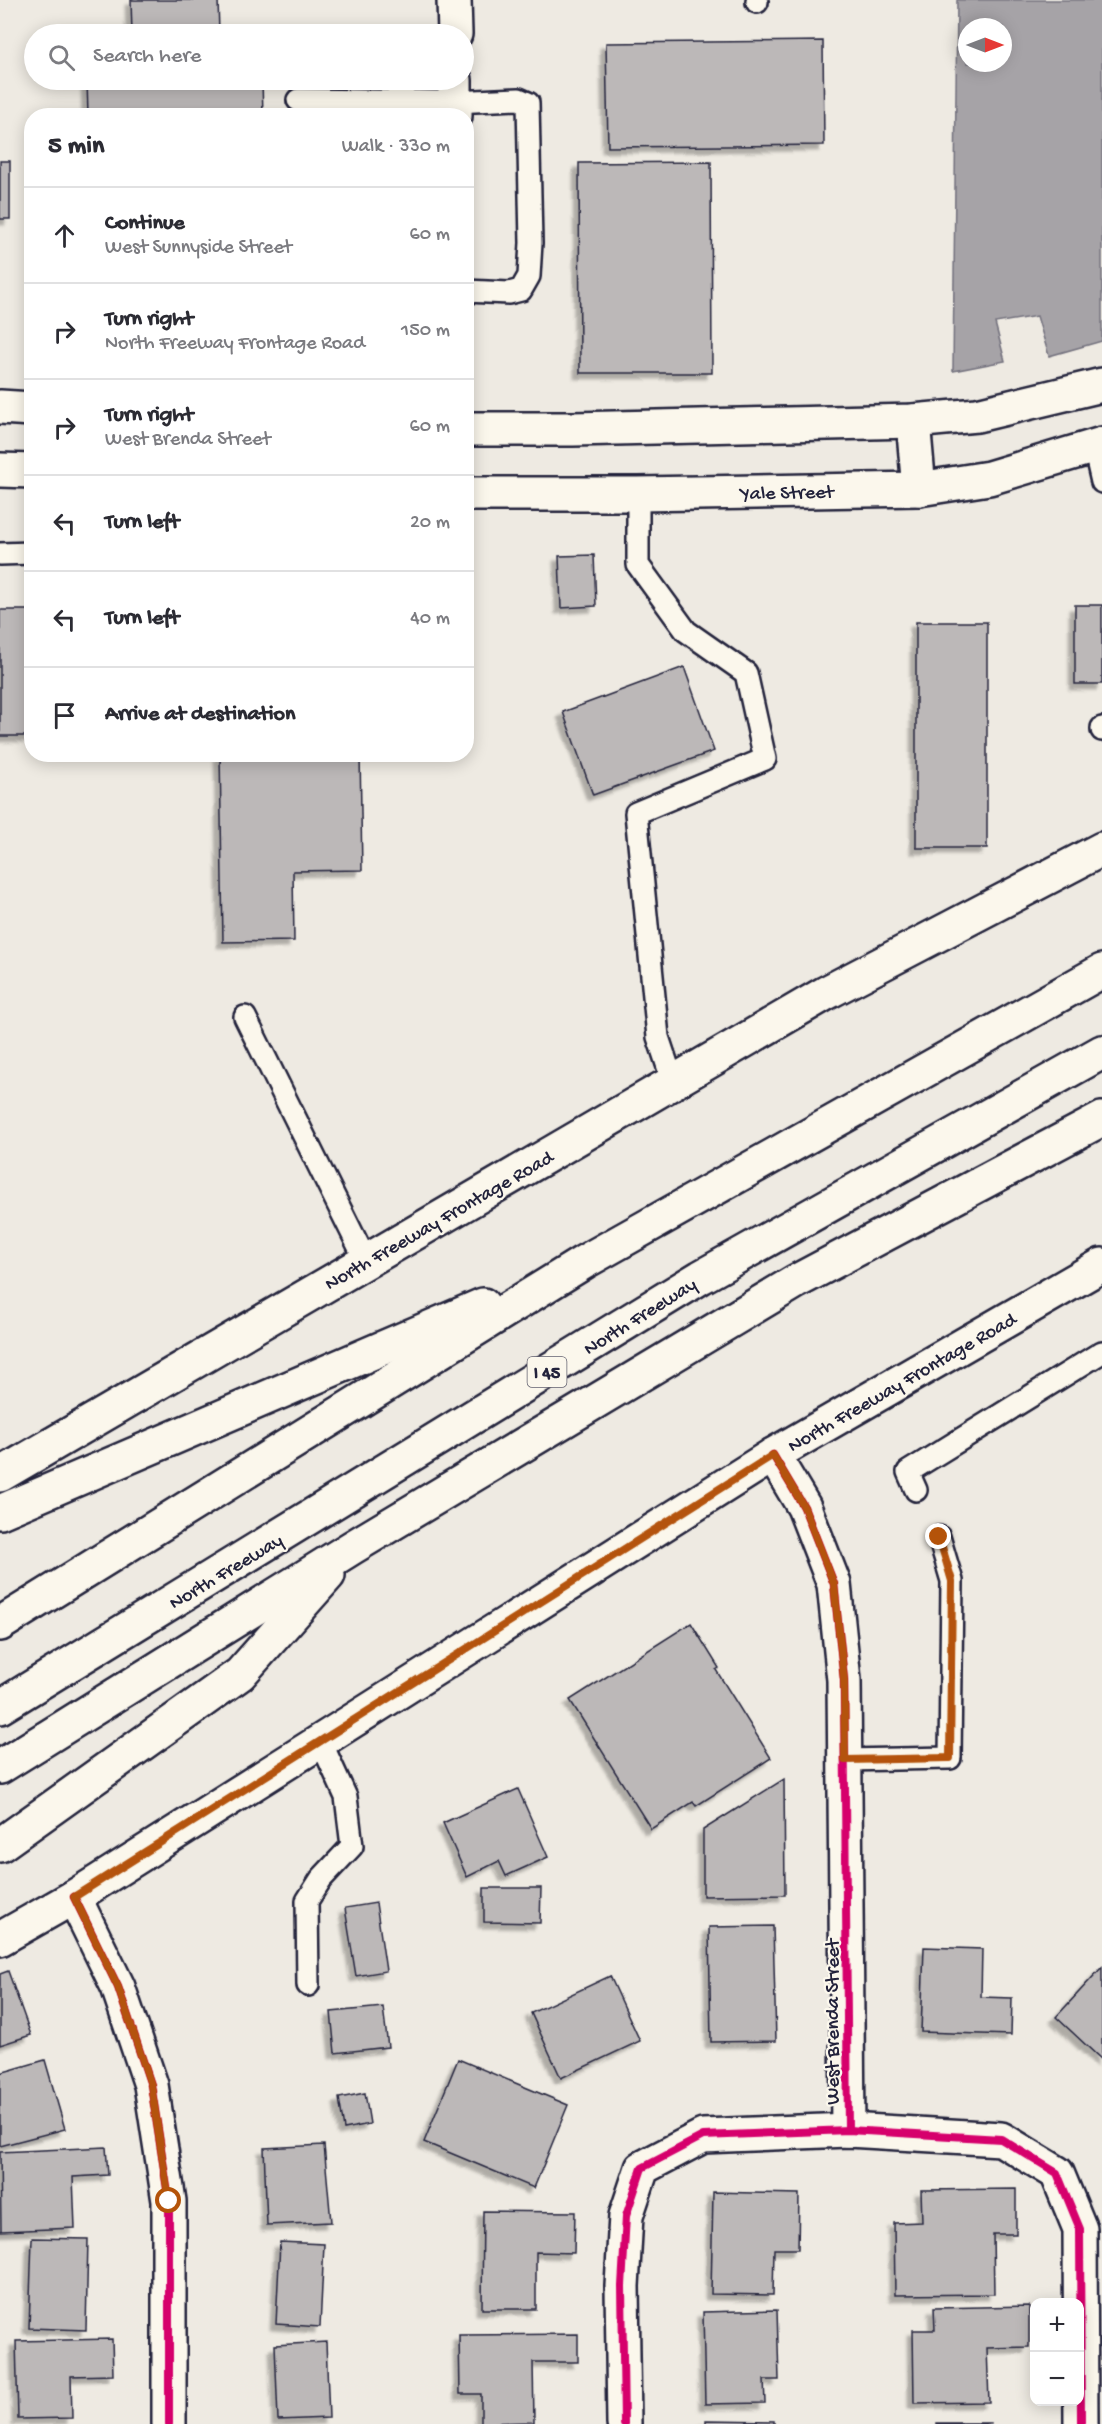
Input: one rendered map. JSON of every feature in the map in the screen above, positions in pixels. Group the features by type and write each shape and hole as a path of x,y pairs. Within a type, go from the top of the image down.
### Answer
{"main road":[{"path":"454,0 455,24"},
{"path":"474,429 573,429 913,421 978,415 1102,385"},
{"path":"0,407 24,408"},
{"path":"913,421 919,489"},
{"name":"Yale Street","path":"474,494 638,494 919,489 989,478 1098,445"},
{"path":"0,470 24,471"},
{"name":"North Freeway Frontage Road","path":"0,1475 826,993 1102,849"},
{"path":"0,1624 584,1262 1102,971"},
{"name":"North Freeway","path":"0,1707 701,1277 1102,1052"},
{"name":"I 45","path":"0,1767 353,1546 795,1282 1102,1119"},
{"path":"0,1512 584,1262"},
{"name":"North Freeway Frontage Road","path":"0,1939 74,1897 773,1455 1102,1265"},
{"name":"West Brenda Street","path":"773,1455 804,1507 834,1584 844,1680 848,2130 1001,2139 1058,2174 1080,2229 1081,2424"},
{"path":"0,1845 240,1674 353,1546"},
{"path":"74,1897 118,1987 151,2085 169,2201 169,2424"},
{"path":"624,2424 622,2286 626,2216 642,2168 703,2136 848,2130"}],"lane":[{"path":"298,100 519,99 528,103 531,243 529,276 521,290 509,293 474,291"},
{"path":"1098,445 1102,482"},
{"path":"638,494 638,565 686,632 746,673 765,759 636,813 658,1037 673,1082"},
{"path":"0,554 24,553"},
{"path":"245,1017 366,1261"},
{"path":"916,1490 908,1472 1102,1352"},
{"path":"845,1760 950,1758 952,1581 939,1537"},
{"path":"308,1985 307,1901 321,1879 352,1846 346,1797 319,1742"}],"shaded area":[{"path":"957,0 1102,0 1102,341 1049,356 1037,316 995,323 1005,361 953,371"}],"building":[{"path":"131,0 218,0 219,24 132,24"},
{"path":"823,41 824,145 608,147 606,43"},
{"path":"87,90 262,90 263,108 88,108"},
{"path":"0,161 10,161 10,219 0,219"},
{"path":"711,162 712,373 580,373 579,163"},
{"path":"594,555 596,606 561,608 559,556"},
{"path":"1075,605 1102,605 1102,684 1075,684"},
{"path":"0,610 24,610 24,736 0,736"},
{"path":"916,622 987,622 987,848 916,848"},
{"path":"684,667 714,751 593,795 563,712"},
{"path":"220,762 360,762 362,870 293,871 294,941 223,942"},
{"path":"691,1623 719,1668 716,1670 771,1758 696,1806 693,1802 651,1829 570,1700"},
{"path":"784,1779 785,1895 703,1896 703,1830"},
{"path":"518,1789 548,1857 506,1876 499,1861 467,1877 443,1823"},
{"path":"484,1888 541,1888 540,1923 484,1922"},
{"path":"376,1903 386,1971 356,1976 345,1908"},
{"path":"773,1926 776,2041 711,2042 709,1927"},
{"path":"924,1947 982,1949 981,1997 1012,1998 1011,2035 921,2032"},
{"path":"1102,1967 1102,2060 1056,2017"},
{"path":"8,1971 31,2035 0,2045 0,1974"},
{"path":"610,1976 640,2041 561,2078 531,2013"},
{"path":"383,2007 388,2047 335,2053 331,2012"},
{"path":"458,2059 568,2105 534,2188 424,2142"},
{"path":"45,2060 65,2129 0,2146 0,2073"},
{"path":"365,2093 370,2124 344,2129 339,2098"},
{"path":"324,2145 331,2222 267,2225 264,2148"},
{"path":"106,2147 108,2175 73,2177 75,2228 1,2231 0,2152"},
{"path":"1016,2189 1016,2234 993,2234 994,2294 895,2295 894,2223 922,2222 921,2190"},
{"path":"713,2192 799,2194 798,2249 774,2249 773,2295 711,2294"},
{"path":"483,2211 575,2212 574,2253 536,2252 536,2309 482,2309"},
{"path":"32,2238 88,2239 86,2330 29,2328"},
{"path":"280,2242 324,2244 320,2327 276,2324"},
{"path":"1029,2306 1029,2347 987,2348 989,2402 914,2403 913,2330 935,2330 934,2308"},
{"path":"777,2310 779,2380 764,2380 765,2403 705,2404 703,2312"},
{"path":"578,2334 578,2362 533,2362 534,2422 481,2423 481,2394 460,2394 459,2335"},
{"path":"112,2339 113,2375 71,2376 72,2418 18,2419 16,2341"},
{"path":"326,2342 329,2418 278,2420 275,2345"},
{"path":"706,2420 774,2421 774,2424 706,2424"},
{"path":"991,2423 991,2424 937,2424"}],"cycle path":[{"path":"773,1455 804,1507 834,1584 844,1680 848,2130"},
{"path":"74,1897 118,1987 151,2085 169,2201 169,2424"},
{"path":"624,2424 622,2286 626,2216 642,2168 703,2136 848,2130 1001,2139 1057,2173 1080,2229 1081,2424"}],"route":[{"path":"169,2201 151,2085 118,1987 74,1897 773,1455 804,1507 834,1584 844,1680 845,1760 950,1758 952,1581 939,1537"}]}
